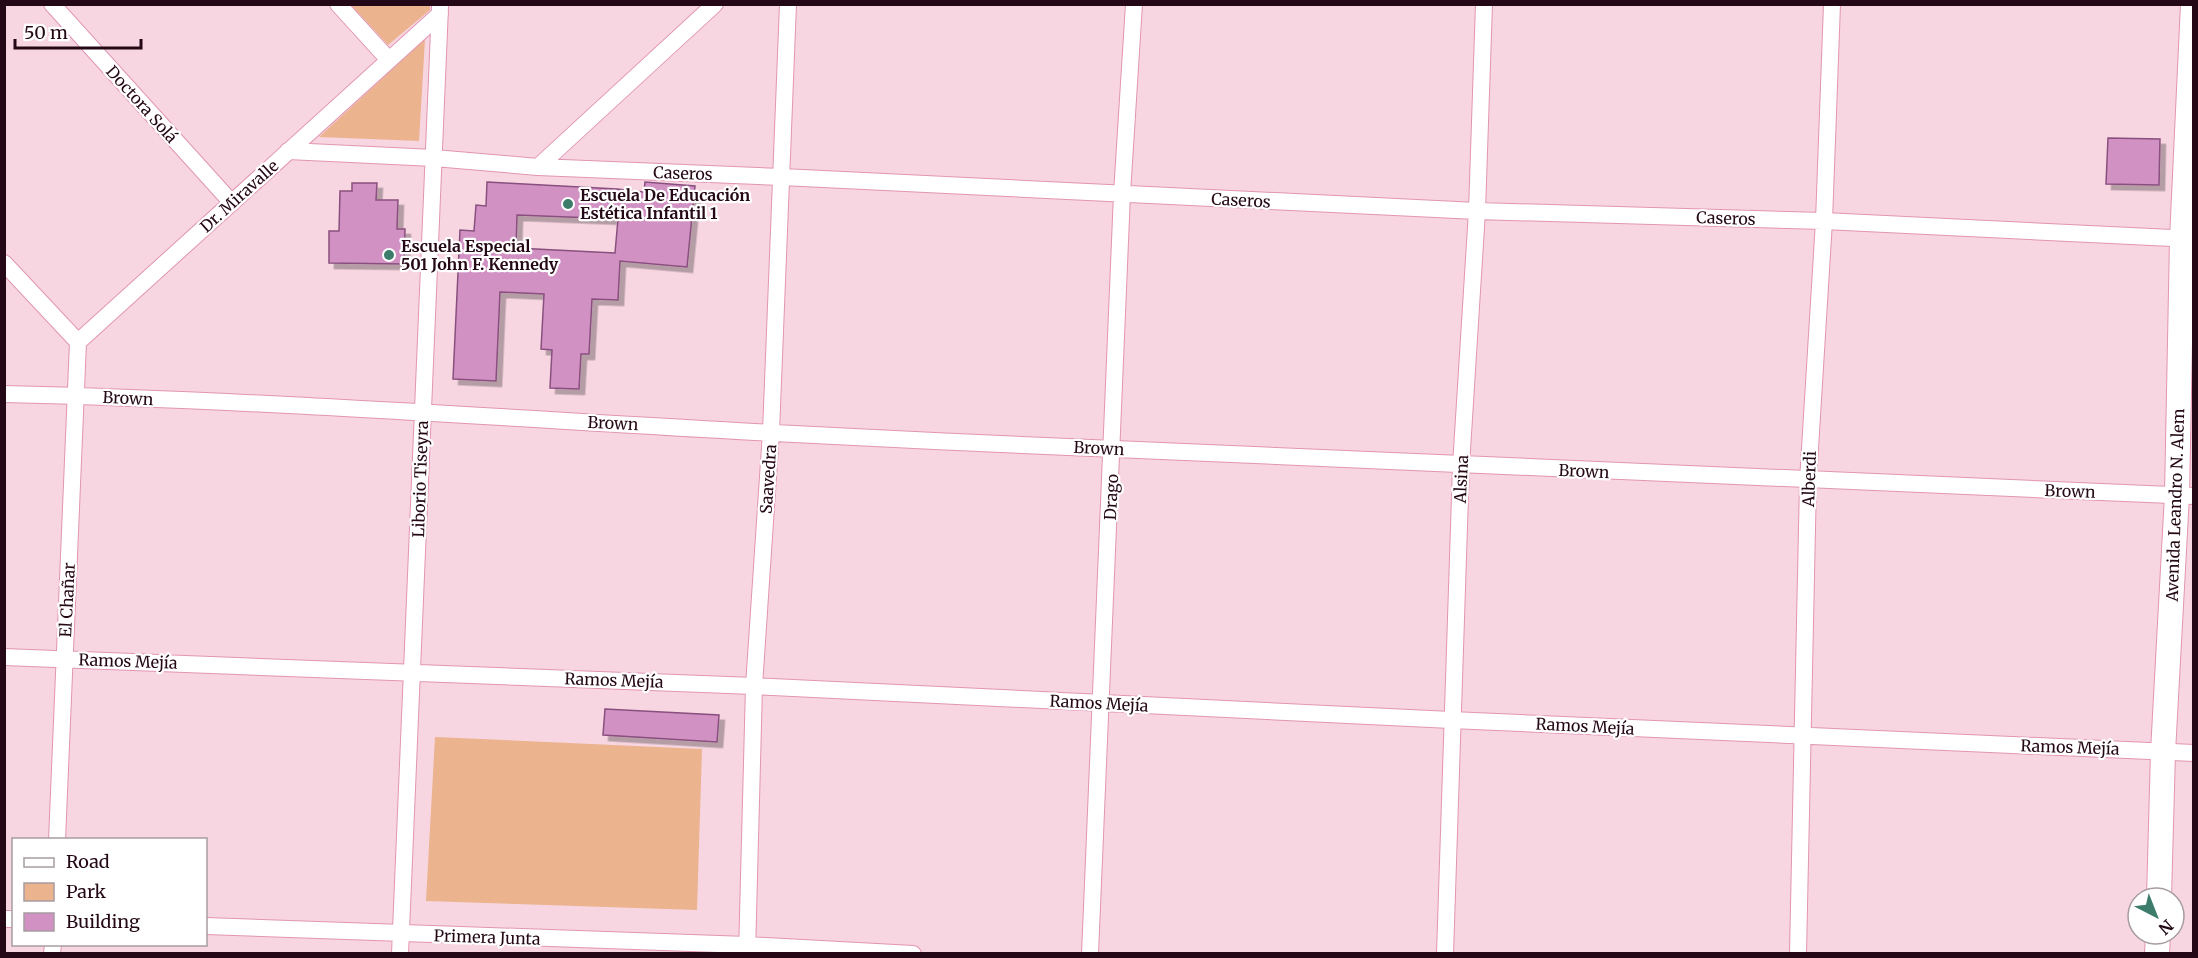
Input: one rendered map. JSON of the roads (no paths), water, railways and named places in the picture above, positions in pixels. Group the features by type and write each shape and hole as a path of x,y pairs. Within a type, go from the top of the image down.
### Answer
{"main road":[{"name":"Avenida Leandro N. Alem","path":"2159,886 2163,752 2185,496 2193,4"}],"street":[{"name":"Doctora Solá","path":"52,4 232,203"},
{"path":"338,4 388,60"},
{"path":"538,167 715,4"},
{"name":"Saavedra","path":"747,949 754,686 771,432 788,4"},
{"name":"Drago","path":"1090,954 1122,194 1134,4"},
{"name":"Alsina","path":"1445,954 1461,466 1477,211 1484,4"},
{"name":"Alberdi","path":"1797,954 1804,736 1808,481 1824,221 1832,4"},
{"name":"Dr. Miravalle","path":"78,342 388,60 440,9"},
{"name":"Liborio Tiseyra","path":"400,954 440,9"},
{"name":"Caseros","path":"288,151 434,158 538,167 1477,211 1824,221 2188,239"},
{"path":"4,263 78,342 77,396"},
{"name":"Brown","path":"4,394 422,412 771,432 1461,466 2185,496"},
{"name":"El Chañar","path":"57,838 77,396"},
{"name":"Ramos Mejía","path":"4,657 754,686 2193,753"},
{"name":"Primera Junta","path":"207,926 913,954"}],"place":[{"name":"Escuela De Educación Estética Infantil 1","path":"568,204"},
{"name":"Escuela Especial 501 John F. Kennedy","path":"389,255"}]}
